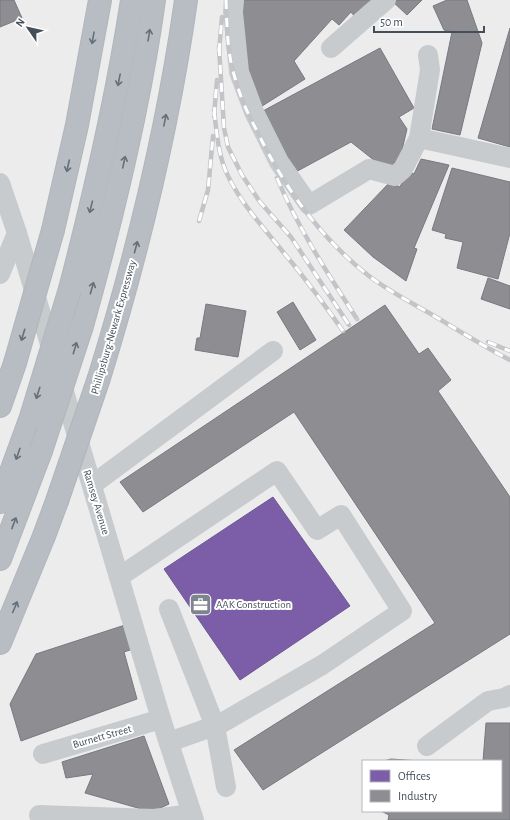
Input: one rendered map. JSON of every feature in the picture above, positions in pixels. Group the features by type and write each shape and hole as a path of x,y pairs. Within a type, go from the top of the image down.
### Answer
{"highway":[{"path":"0,406 15,363 53,230 77,125 100,0"},
{"path":"0,502 31,417 70,289 109,129 132,0"},
{"path":"0,559 41,451 82,326 98,270 123,165 145,58 154,0"},
{"name":"Phillipsburg-Newark Expressway","path":"0,643 57,501 99,378 128,279 154,175 173,78 186,0"}],"street":[{"path":"234,0 233,12 239,72 254,112 279,162 309,205 369,169 395,176 403,169 419,138 430,70 428,55"},
{"path":"331,48 386,0"},
{"path":"419,138 510,158"},
{"name":"Ramsey Avenue","path":"0,183 17,233 161,719 193,817"},
{"path":"0,274 17,233"},
{"path":"92,485 273,351"},
{"path":"119,577 277,471 317,530 341,515 402,611 322,665 220,724 169,742"},
{"path":"169,609 214,726 226,786"},
{"path":"427,746 488,701 504,698 510,694"},
{"name":"Burnett Street","path":"43,754 161,719"},
{"path":"39,815 154,819 193,817"}],"building: Offices":[{"path":"273,497 350,606 240,680 164,569"}],"building: Industry":[{"path":"0,0 14,0 22,18 0,27"},
{"path":"242,0 371,0 355,17 351,12 339,25 332,19 294,61 305,79 259,108 247,76"},
{"path":"391,0 422,0 407,15"},
{"path":"447,0 467,0 482,43 460,135 432,129 452,32 444,30 433,6"},
{"path":"510,28 510,147 478,138"},
{"path":"380,48 414,108 399,117 407,129 398,167 375,161 351,142 292,174 261,112"},
{"path":"421,159 449,165 414,248 417,249 406,281 373,257 344,230 390,182 400,187 407,171 414,174"},
{"path":"452,168 510,182 510,233 498,279 457,268 463,242 445,238 446,234 432,230"},
{"path":"488,278 510,286 510,309 481,299"},
{"path":"293,302 316,340 300,350 277,312"},
{"path":"206,304 246,311 238,357 195,350 197,338 200,338"},
{"path":"385,305 419,354 428,348 451,380 438,391 510,497 510,634 263,790 234,750 435,623 294,412 143,512 120,482"},
{"path":"125,625 133,649 124,652 137,699 21,741 10,704 36,654"},
{"path":"486,723 510,723 510,820 388,820 389,815 383,812 502,812 502,760 483,760"},
{"path":"144,736 169,804 152,812 85,793 93,774 66,778 62,762"}],"railway":[{"path":"226,0 230,59 242,99 250,118 279,172 291,191 319,228 351,261 377,282 482,345 510,360"},
{"path":"219,52 222,17"},
{"path":"219,47 224,128 228,147 242,175 260,202 291,237 349,325"},
{"path":"214,116 217,80"},
{"path":"214,111 218,144 222,160 234,187 254,216 292,262 343,331"},
{"path":"199,221 208,190 213,136"},
{"path":"277,178 304,233 324,268 357,319"},
{"path":"488,342 510,351"}],"place":[{"name":"AAK Construction","path":"201,604"}]}
